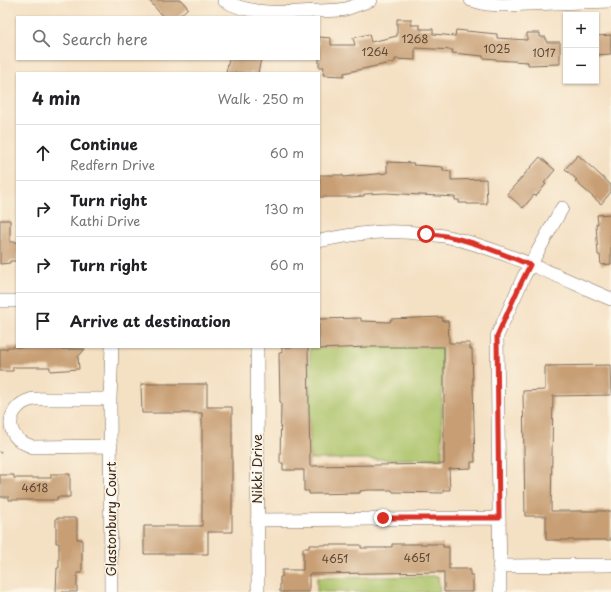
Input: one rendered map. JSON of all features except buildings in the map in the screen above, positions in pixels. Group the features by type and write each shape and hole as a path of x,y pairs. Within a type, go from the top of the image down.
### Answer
{"street":[{"path":"224,0 249,10 273,12 340,10 371,0"},
{"path":"471,0 486,4 502,5 611,0"},
{"path":"500,592 497,336 530,265 562,208"},
{"path":"320,240 377,231 432,234 467,241 496,251 611,299"},
{"path":"0,302 16,301"},
{"name":"Glastonbury Court","path":"111,592 110,399 112,348"},
{"name":"Nikki Drive","path":"256,348 258,592"},
{"name":"Glastonbury Court","path":"110,399 31,399 18,406 14,412 11,423 12,430 16,438 23,444 33,447 111,446"},
{"path":"257,520 499,518"},
{"path":"499,566 611,565"}],"green space":[{"path":"442,347 442,459 310,459 310,348"},
{"path":"438,576 440,592 317,592 317,578"}],"route":[{"path":"383,518 499,518 497,336 530,265 467,241 426,234"}]}
